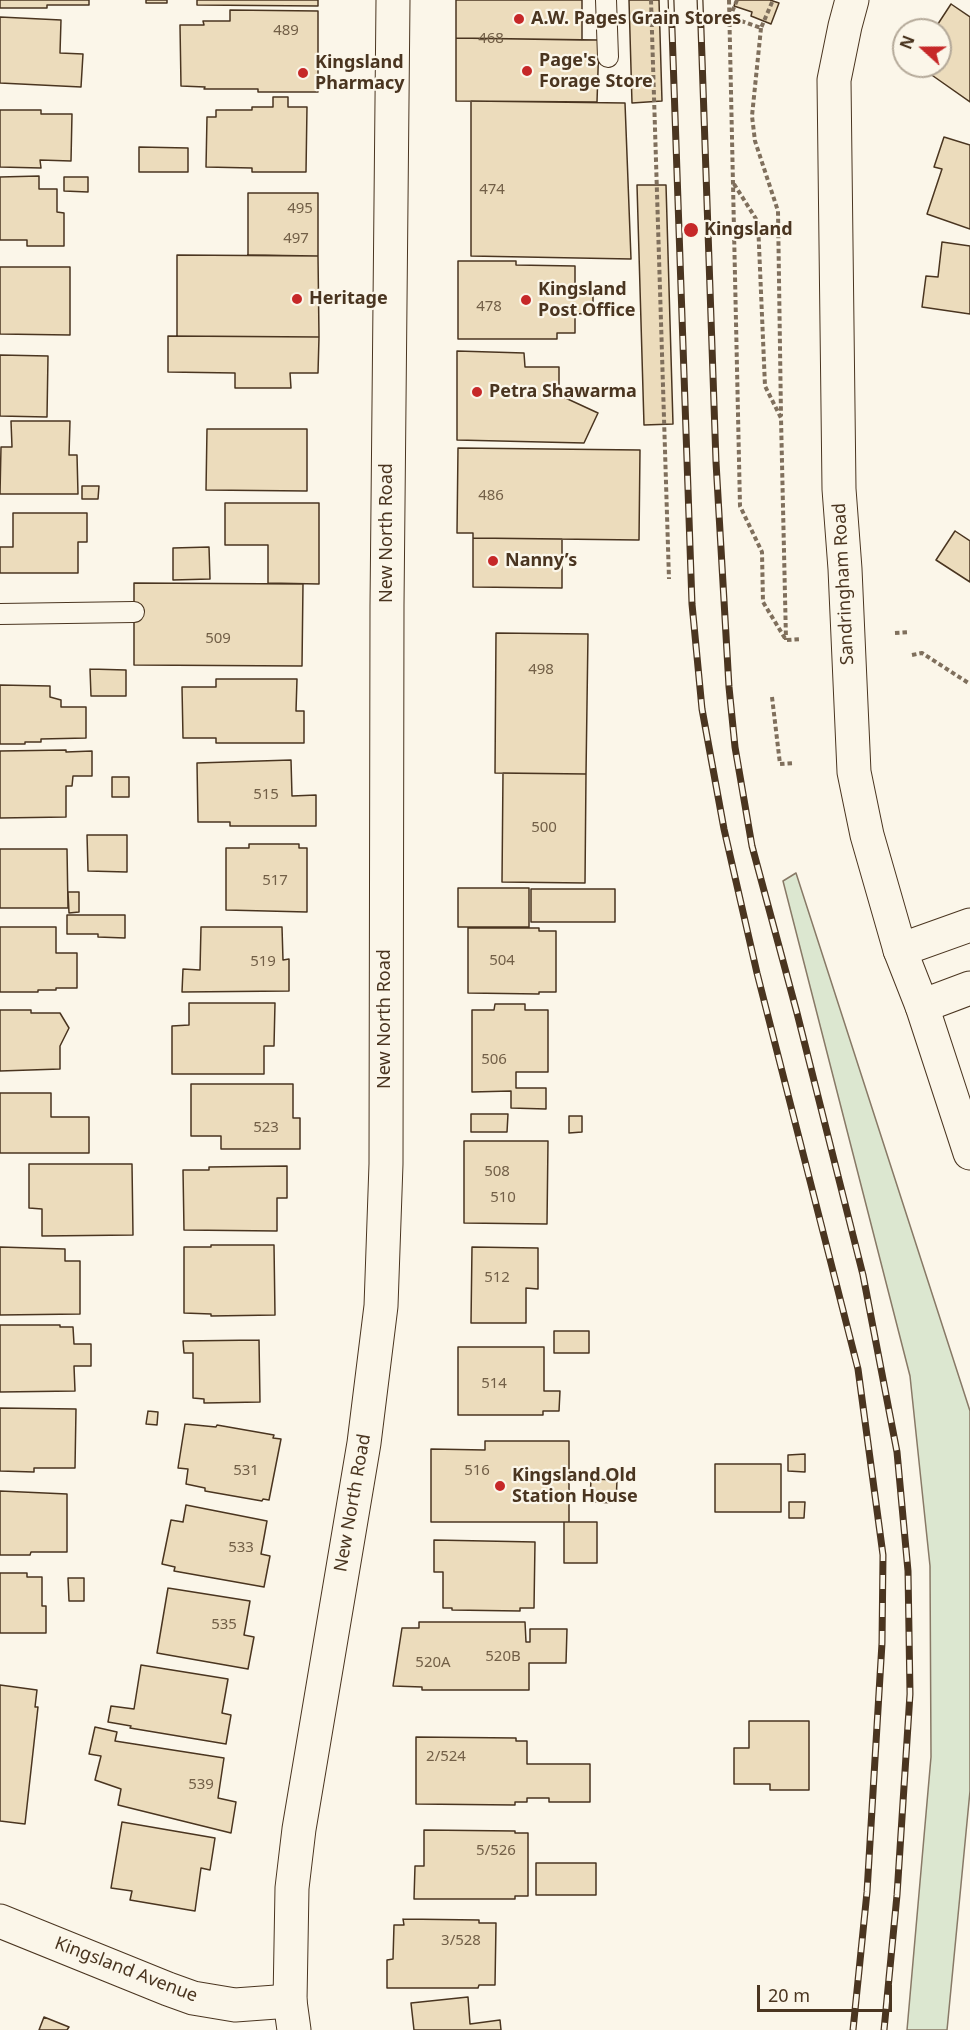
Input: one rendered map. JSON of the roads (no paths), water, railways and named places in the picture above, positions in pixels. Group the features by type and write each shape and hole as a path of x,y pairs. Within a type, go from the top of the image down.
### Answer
{"main road":[{"name":"New North Road","path":"292,2016 292,1888 299,1829 364,1443 381,1306 386,1164 387,605 393,0"},
{"name":"Sandringham Road","path":"852,0 834,80 839,489 854,772 867,835 900,950 922,1006 970,1153"},
{"path":"900,950 970,925"},
{"path":"922,1006 970,988"},
{"name":"Kingsland Avenue","path":"0,1921 194,1998 292,2016"}],"lane":[{"path":"606,0 608,57"},
{"path":"0,614 134,612"}],"railway":[{"path":"671,0 692,604 702,709 724,829 757,973 858,1369 883,1555 882,1643 867,1892 853,2030"},
{"path":"700,0 716,462 729,687 735,747 752,846 863,1275 897,1452 908,1571 910,1694 897,1895 884,2030"}],"place":[{"name":"A.W. Pages Grain Stores","path":"519,19"},
{"name":"Page's Forage Store","path":"527,71"},
{"name":"Kingsland Pharmacy","path":"303,73"},
{"name":"Kingsland","path":"691,230"},
{"name":"Heritage","path":"297,299"},
{"name":"Kingsland Post Office","path":"526,300"},
{"name":"Petra Shawarma","path":"477,392"},
{"name":"Nanny’s","path":"493,561"},
{"name":"Kingsland Old Station House","path":"500,1486"}]}
